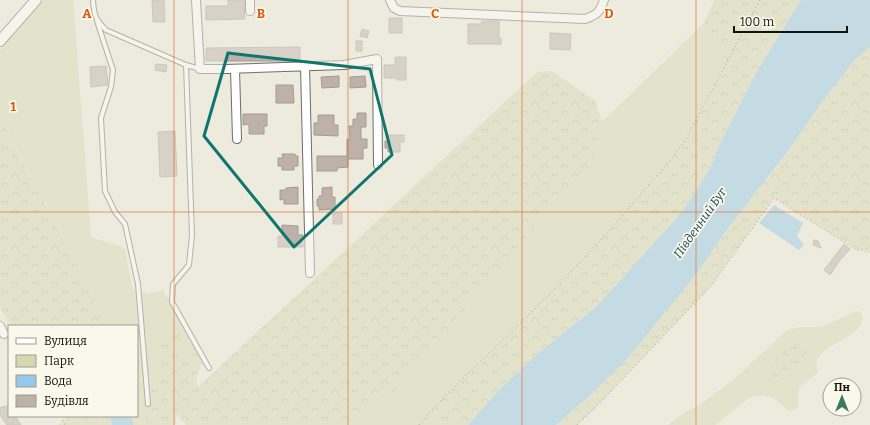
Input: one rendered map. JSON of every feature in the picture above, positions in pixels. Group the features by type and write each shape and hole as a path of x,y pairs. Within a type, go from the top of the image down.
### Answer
{"street":[{"path":"0,41 36,0"},
{"path":"196,0 200,68 235,69 344,65 377,59 378,166"},
{"path":"250,0 250,11"},
{"path":"390,0 394,8 400,11 585,19 595,16 604,0"},
{"path":"305,66 310,273"},
{"path":"235,69 237,139"},
{"path":"0,326 4,334"}],"lane":[{"path":"93,0 94,12 113,70 111,87 101,118 105,191 115,212 124,224 138,284 148,404"},
{"path":"97,21 106,30 186,65 200,68"},
{"path":"186,65 192,234 189,265 173,284 172,302 210,368"}],"path":[{"path":"419,425 442,399 548,296 607,233 672,158 686,139 760,0"},
{"path":"577,425 711,286 774,198 857,250 870,248"}],"highlighted area":[{"path":"228,53 370,69 392,155 294,247 204,136"}],"green space":[{"path":"44,0 73,0 91,237 125,248 132,288 147,294 163,290 190,339 187,351 181,347 179,341 162,374 151,375 145,425 133,425 133,420 129,417 138,417 138,325 108,325 0,116 0,50"},
{"path":"714,0 801,0 756,73 719,146 711,166 686,206 596,307 536,355 499,390 468,425 419,425 442,399 548,296 607,233 672,158 686,139 726,62 704,23"},
{"path":"704,23 726,62 686,139 672,158 607,233 548,296 442,399 419,425 347,425 394,391 593,162 602,122"},
{"path":"870,47 870,253 857,250 774,198 711,286 596,407 577,425 556,425 590,395 697,273 729,227 790,148 822,102 854,61"},
{"path":"552,71 595,101 602,122 593,162 394,391 347,425 186,425 177,414 175,425 145,425 151,375 162,374 158,335 165,327 173,336 180,335 179,341 181,347 187,351 190,339 202,363 196,377 198,387 537,72"},
{"path":"0,116 108,325 10,325 0,308"},
{"path":"856,311 861,312 862,320 859,327 853,333 821,354 817,360 818,372 800,387 798,394 798,406 793,411 787,410 774,398 763,395 749,398 715,425 668,425 685,412 698,406 733,380 786,331 799,327 819,327 826,325"},
{"path":"798,342 803,344 807,349 799,367 791,377 785,380 772,380 772,368 778,357 793,344"},
{"path":"110,417 112,425 58,425 67,418"}],"water":[{"name":"Південний Буг","path":"801,0 870,0 870,47 854,61 822,102 790,148 729,227 697,273 627,359 556,425 468,425 499,390 536,355 596,307 686,206 711,166 719,146 756,73"},
{"path":"774,205 803,223 797,236 804,245 799,250 759,223"},
{"path":"110,417 129,417 133,420 133,425 112,425"}],"building":[{"path":"152,0 164,0 165,22 153,22"},
{"path":"228,0 244,0 245,19 206,20 206,6 228,6"},
{"path":"389,18 402,18 402,33 389,33"},
{"path":"482,21 499,21 499,38 501,38 501,44 468,44 468,24 481,24"},
{"path":"362,29 369,31 367,38 360,36"},
{"path":"550,33 571,34 570,50 550,49"},
{"path":"356,41 362,41 362,51 356,51"},
{"path":"300,47 300,61 206,61 206,48"},
{"path":"395,57 406,57 406,80 384,78 384,65 395,65"},
{"path":"156,64 167,65 166,72 155,70"},
{"path":"106,66 108,85 91,87 90,67"},
{"path":"339,76 339,87 322,88 321,77"},
{"path":"365,76 366,87 350,88 350,77"},
{"path":"276,85 293,85 294,103 276,103"},
{"path":"357,113 366,113 366,127 361,127 361,139 367,139 367,148 363,148 363,159 348,159 348,167 337,168 337,171 317,171 317,156 347,156 347,139 350,139 349,126 353,126 353,119 357,119"},
{"path":"243,114 267,114 267,126 264,126 264,134 249,134 249,124 243,125"},
{"path":"318,115 334,115 334,125 338,125 338,136 314,135 314,123 318,123"},
{"path":"175,131 177,176 160,177 158,132"},
{"path":"388,135 404,135 404,142 400,142 400,152 388,152 388,148 385,148 385,141 388,141"},
{"path":"282,154 295,154 295,156 298,156 298,166 294,166 294,170 282,170 282,166 278,166 278,158 283,158"},
{"path":"298,187 298,204 284,204 284,199 280,200 280,190"},
{"path":"332,187 332,197 335,197 335,209 319,210 319,206 317,206 317,199 319,199 319,196 322,196 322,188"},
{"path":"333,213 342,213 342,224 333,224"},
{"path":"282,225 298,226 298,235 303,235 303,247 278,247 278,236 282,236"},
{"path":"814,240 818,241 821,248 813,245"},
{"path":"844,244 850,249 836,265 830,275 824,270"},
{"path":"8,406 8,417 16,417 21,425 7,425 0,415 0,408"}]}
